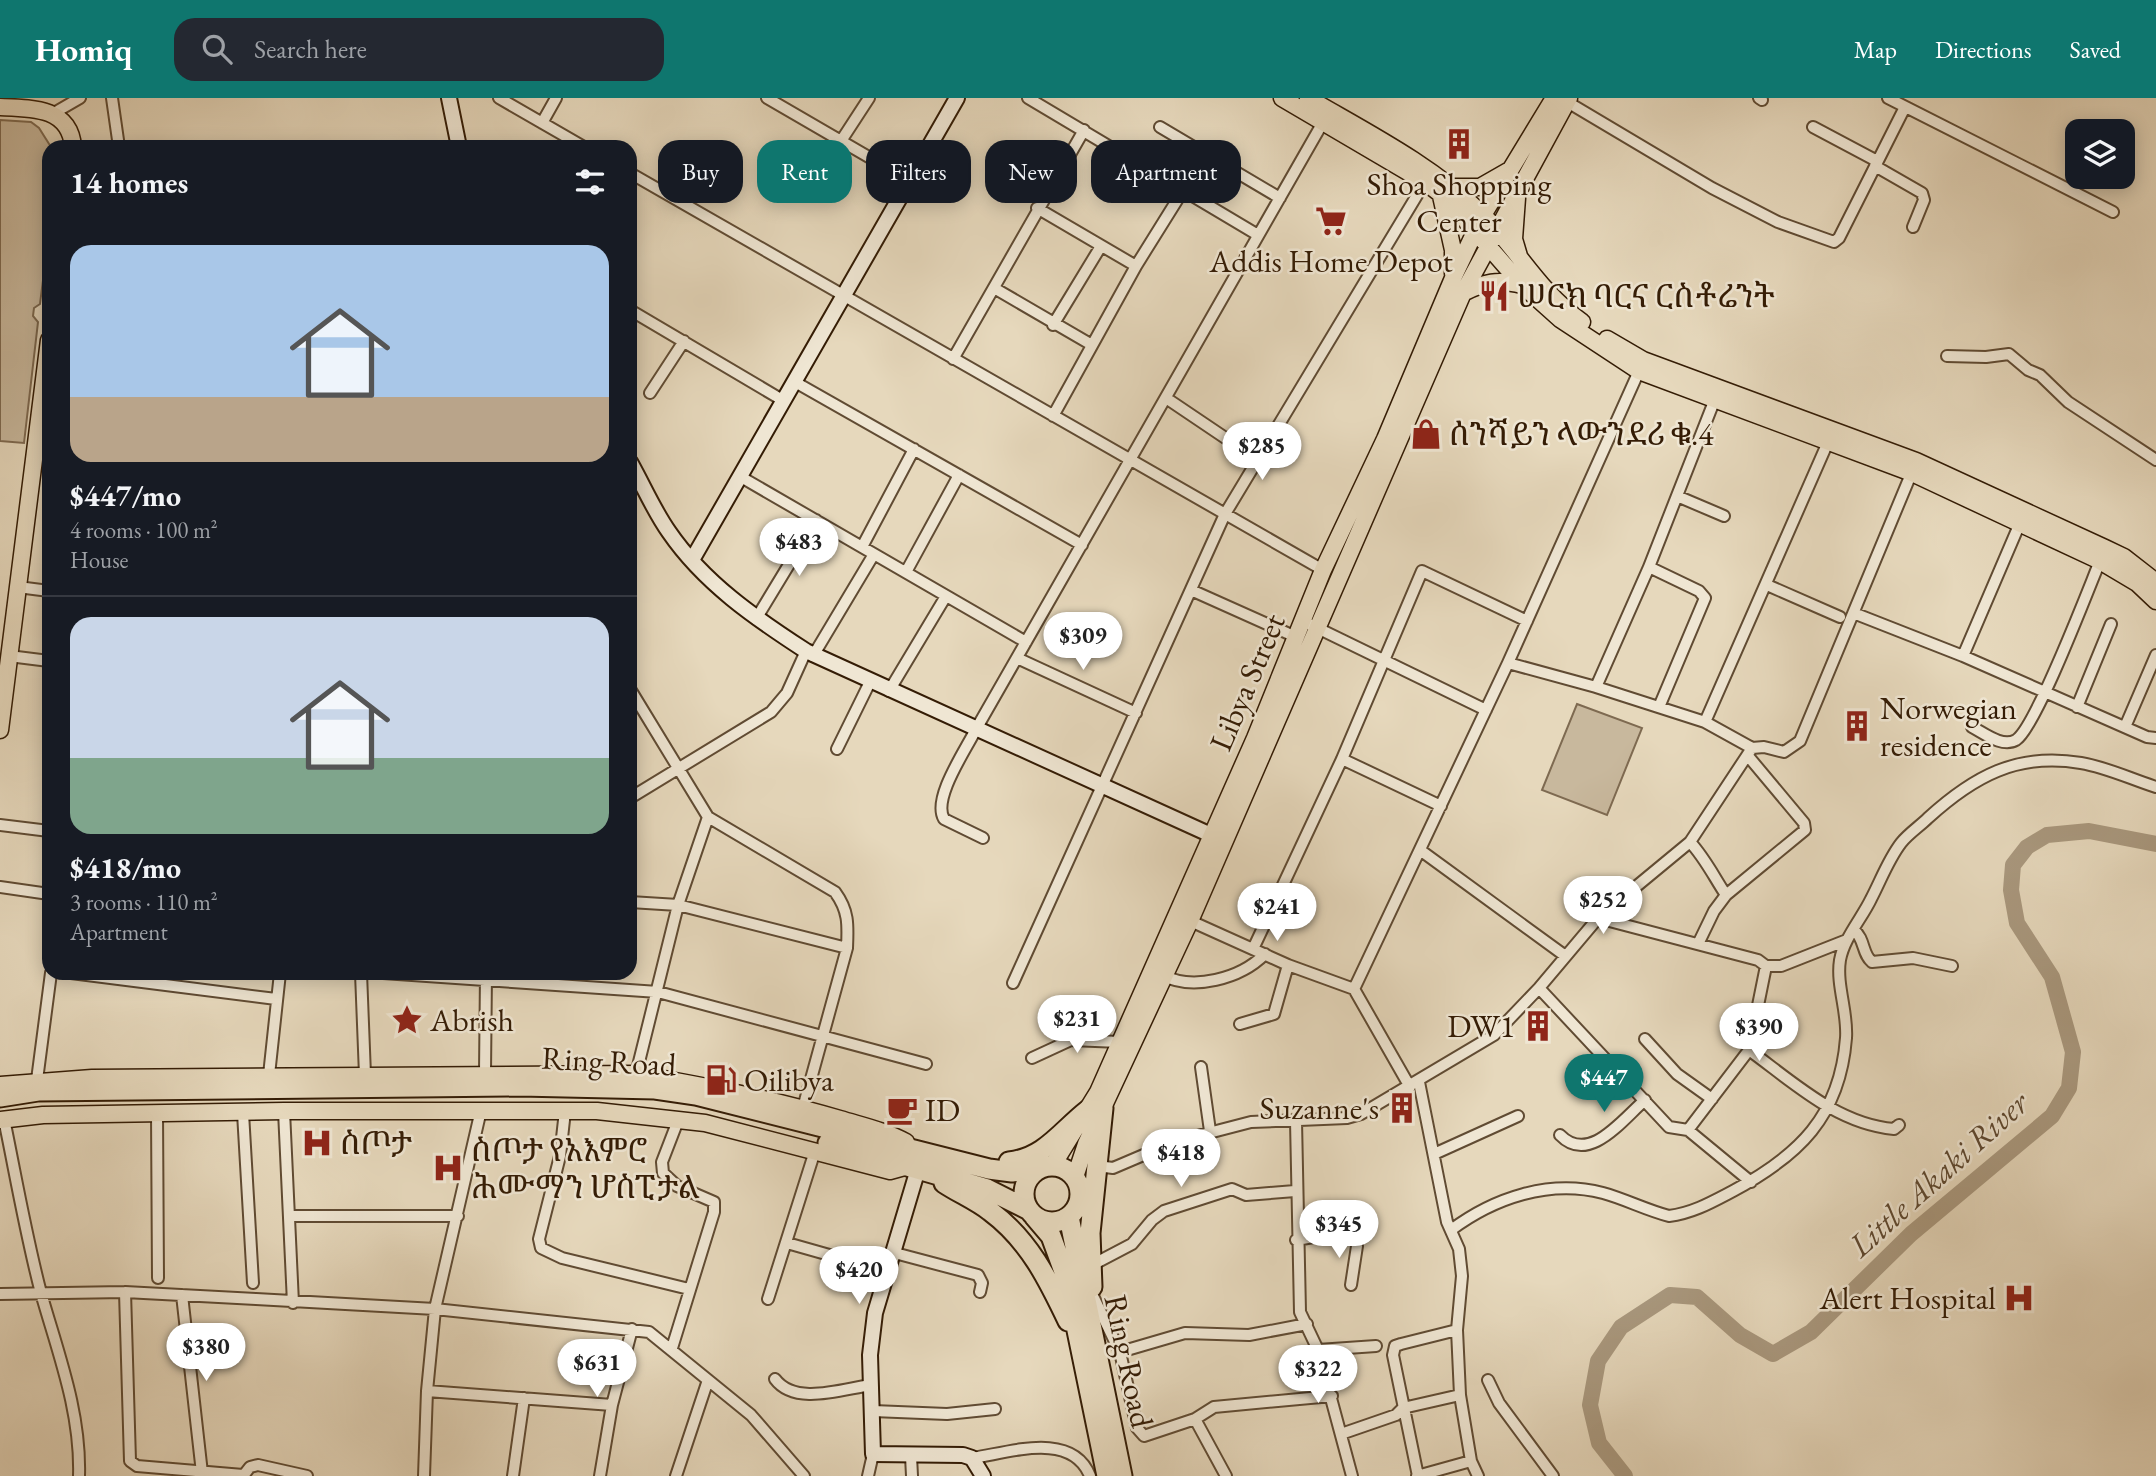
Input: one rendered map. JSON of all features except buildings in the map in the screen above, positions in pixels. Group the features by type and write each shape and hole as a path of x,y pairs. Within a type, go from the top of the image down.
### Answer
{"highway":[{"name":"Ring Road","path":"0,1097 38,1091 267,1088 520,1086 655,1089 696,1096 917,1164 1007,1196 1031,1213 1051,1236 1059,1253 1107,1476"},
{"name":"Ring Road","path":"1,1116 53,1104 564,1098 632,1101 709,1111 917,1164 960,1163 1012,1172 1046,1167"},
{"path":"960,1163 1028,1160 1095,1109"},
{"path":"1092,1323 1090,1233 1097,1166 1095,1109"},
{"path":"917,1164 990,1211 1021,1240 1044,1270 1080,1343"},
{"path":"1046,1167 1062,1167 1075,1177 1080,1194 1079,1202 1069,1217 1047,1222 1031,1213 1024,1188 1046,1167"},
{"name":"Ring Road","path":"1069,1217 1122,1476"}],"main road":[{"path":"1282,98 1327,116 1417,161 1446,190 1485,249 1522,285 1560,319 1639,371 1828,442 1914,467 2020,523 2100,561 2137,583 2156,601"},
{"path":"1308,98 1327,116 1425,182 1446,190 1483,215 1539,285 1567,311 1643,360 1914,467 2114,552 2156,582"},
{"name":"Libya Street","path":"1046,1167 1095,1109 1162,975 1211,835 1296,637 1310,625 1324,570 1385,439 1453,278 1483,215 1563,99"},
{"name":"Libya Street","path":"1075,1177 1095,1109 1120,1042 1183,918 1310,625 1463,293 1563,99"},
{"path":"0,107 30,108 54,113 67,127 71,140"},
{"path":"1446,190 1479,187 1494,181 1515,166"},
{"path":"1519,187 1514,239 1520,261"},
{"path":"1446,190 1453,278"},
{"path":"1463,293 1484,282 1507,281 1522,285"},
{"path":"0,730 42,431"},
{"path":"0,1085 37,1080 269,1075 636,1074 803,1108 891,1135 906,1141 917,1164 890,1171 679,1118 565,1111 284,1111 1,1116"}],"street":[{"path":"54,113 80,98"},
{"path":"112,98 118,140"},
{"path":"449,98 458,140"},
{"path":"499,98 572,140"},
{"path":"542,123 556,98"},
{"path":"767,98 838,140"},
{"path":"842,140 869,98"},
{"path":"933,140 957,98"},
{"path":"1028,98 1101,140"},
{"path":"1888,98 2113,212"},
{"path":"1563,99 1712,188 1778,222 1834,242 1839,238 1905,107"},
{"path":"983,838 944,819 940,813 944,792 975,731 1327,116"},
{"path":"1160,127 1280,198"},
{"path":"1813,127 1922,193 1924,200 1913,228"},
{"path":"953,359 1084,130"},
{"path":"637,177 1324,570"},
{"path":"1013,983 1225,514 1425,182"},
{"path":"692,560 898,203"},
{"path":"1053,416 1136,266 1175,203"},
{"path":"1207,203 1258,235"},
{"path":"1037,208 1136,266"},
{"path":"1054,325 1101,246"},
{"path":"994,288 1092,345"},
{"path":"637,314 784,401"},
{"path":"650,394 684,341"},
{"path":"1947,356 1986,357 2009,354 2028,370 2040,375 2068,402 2156,460"},
{"path":"1354,989 1508,663 1639,371"},
{"path":"795,382 1082,545"},
{"path":"1166,397 1258,460"},
{"path":"1596,687 1649,567 1715,399"},
{"path":"1705,722 1828,442"},
{"path":"862,547 914,449"},
{"path":"1097,1166 1113,1168 1174,1142 1251,1122 1296,1121 1361,1114 1493,1035 1539,988 1564,955 1598,918 1690,842 1750,752 1758,746 1784,752 1800,741 1856,614 1914,467"},
{"path":"637,475 669,532 692,560 756,619 810,653 975,731 1104,785 1211,835"},
{"path":"906,572 959,475"},
{"path":"741,477 1026,642"},
{"path":"1676,496 1724,516"},
{"path":"756,619 816,520"},
{"path":"1963,656 2020,523"},
{"path":"637,793 771,712 787,693 874,554"},
{"path":"1972,727 2002,743 2014,741 2023,733 2044,693 2100,561"},
{"path":"1649,567 1699,591 1705,598 1659,707"},
{"path":"1253,949 1342,759 1422,571 1527,621"},
{"path":"1767,585 1840,617"},
{"path":"18,587 42,591"},
{"path":"1191,590 1296,637"},
{"path":"889,691 946,596"},
{"path":"1856,614 2156,738"},
{"path":"2077,707 2111,624"},
{"path":"1310,625 1486,710"},
{"path":"2125,727 2156,655"},
{"path":"9,656 42,660"},
{"path":"1017,658 1136,713"},
{"path":"1508,663 1596,687 1705,722 1750,752 1804,823 1805,830 1726,895 1714,911 1699,942"},
{"path":"836,749 870,682"},
{"path":"637,700 680,765 708,817 835,891 846,906 849,921 847,948 803,1108"},
{"path":"1342,759 1441,806"},
{"path":"1451,1230 1476,1212 1529,1192 1570,1187 1603,1193 1669,1216 1695,1210 1751,1181 1804,1142 1829,1107 1841,1071 1846,1037 1840,959 1847,940 1902,841 1972,782 1997,769 2026,763 2083,763 2156,787"},
{"path":"636,1074 678,905 708,817"},
{"path":"0,825 42,830"},
{"path":"1690,842 1704,857 1726,895"},
{"path":"1420,850 1564,955"},
{"path":"0,887 42,893"},
{"path":"637,902 678,905 847,948"},
{"path":"1183,918 1288,965 1354,989 1414,1084 1434,1154 1451,1230 1459,1249 1462,1276 1457,1330 1460,1395 1471,1461 1478,1476"},
{"path":"1598,918 1699,942 1758,960 1766,967 1781,966 1847,940"},
{"path":"1854,930 1860,935 1866,957 1872,962 1913,958 1952,966"},
{"path":"1162,975 1176,982 1213,980 1254,964 1265,954"},
{"path":"1240,1024 1274,1014 1288,965"},
{"path":"1688,1130 1749,1050 1766,967"},
{"path":"37,1080 50,980"},
{"path":"126,980 276,999"},
{"path":"269,1075 279,980"},
{"path":"361,980 365,1076"},
{"path":"485,980 485,1073"},
{"path":"536,980 658,992 823,1034 926,1064"},
{"path":"1539,988 1669,1127 1688,1130 1751,1181"},
{"path":"1645,1039 1677,1074 1712,1099"},
{"path":"1032,1058 1071,1040 1120,1042"},
{"path":"1749,1050 1844,1116 1881,1128 1894,1129 1899,1125"},
{"path":"1201,1067 1210,1131"},
{"path":"1560,1135 1569,1144 1580,1147 1593,1144 1645,1100"},
{"path":"284,1111 293,1303"},
{"path":"424,1476 427,1391 435,1310 481,1111"},
{"path":"565,1111 560,1156 539,1239 541,1248 562,1258 689,1289"},
{"path":"157,1113 158,1278"},
{"path":"243,1113 253,1283"},
{"path":"1,1116 41,1292 67,1378 76,1431 79,1476"},
{"path":"1434,1154 1518,1116"},
{"path":"672,1348 709,1231 714,1202 677,1186 663,1173 662,1162 679,1118"},
{"path":"1296,1121 1296,1240 1300,1312 1318,1350 1352,1476"},
{"path":"768,1299 814,1154"},
{"path":"868,1476 873,1454 870,1355 875,1313 917,1164"},
{"path":"1092,1265 1132,1244 1152,1220 1164,1211 1233,1189 1245,1195 1295,1191"},
{"path":"290,1216 458,1216"},
{"path":"1296,1240 1354,1230 1357,1247 1351,1285"},
{"path":"787,1243 886,1271"},
{"path":"891,1252 978,1275 982,1283 980,1292"},
{"path":"125,1292 130,1461 136,1466 243,1476 258,1465 307,1476"},
{"path":"0,1294 125,1292 182,1295 435,1310 649,1332 672,1348 751,1415 804,1476"},
{"path":"1092,1294 1120,1352 1139,1434 1150,1435 1195,1419 1214,1407 1234,1403 1332,1396"},
{"path":"182,1295 202,1473"},
{"path":"1120,1352 1185,1333 1249,1335 1307,1324"},
{"path":"600,1476 612,1405 632,1329"},
{"path":"1457,1330 1395,1346 1393,1355 1417,1476 1471,1461"},
{"path":"1318,1350 1376,1346"},
{"path":"775,1379 790,1393 804,1394 871,1385"},
{"path":"676,1476 708,1380"},
{"path":"1488,1380 1499,1403 1553,1476"},
{"path":"427,1391 612,1405"},
{"path":"1341,1434 1396,1415 1404,1408 1460,1395"},
{"path":"513,1476 524,1398"},
{"path":"873,1411 947,1415 995,1409"},
{"path":"1195,1419 1226,1476"},
{"path":"873,1454 972,1458 1056,1447 1081,1462 1090,1476"},
{"path":"911,1456 912,1476"},
{"path":"972,1458 983,1476"}],"shaded area":[{"path":"0,120 31,122 39,128 47,140 42,140 42,288 40,304 34,308 33,316 38,322 24,443 0,441"},
{"path":"1577,704 1642,728 1607,815 1542,790"}],"waterway":[{"name":"Little Akaki River","path":"1625,1476 1599,1443 1590,1405 1598,1361 1621,1327 1670,1295 1697,1297 1740,1335 1773,1354 1811,1332 1911,1234 2052,1116 2069,1088 2073,1052 2052,977 2017,923 2011,890 2013,865 2027,847 2047,835 2089,831 2156,844"}],"place":[{"name":"Shoa Shopping Center","path":"1459,144"},
{"name":"Addis Home Depot","path":"1331,221"},
{"name":"ሠርክ ባርና ርስቶሬንት","path":"1494,296"},
{"name":"ሰንሻይን ላውንደሪ ቁ.4","path":"1426,434"},
{"name":"Norwegian residence","path":"1857,726"},
{"name":"Abrish","path":"407,1020"},
{"name":"DW1","path":"1538,1026"},
{"name":"Oilibya","path":"721,1080"},
{"name":"Suzanne's","path":"1402,1108"},
{"name":"ID","path":"902,1110"},
{"name":"ስጦታ","path":"317,1143"},
{"name":"ስጦታ የአእምሮ ሕሙማን ሆስፒታል","path":"448,1168"},
{"name":"Alert Hospital","path":"2019,1298"}]}
